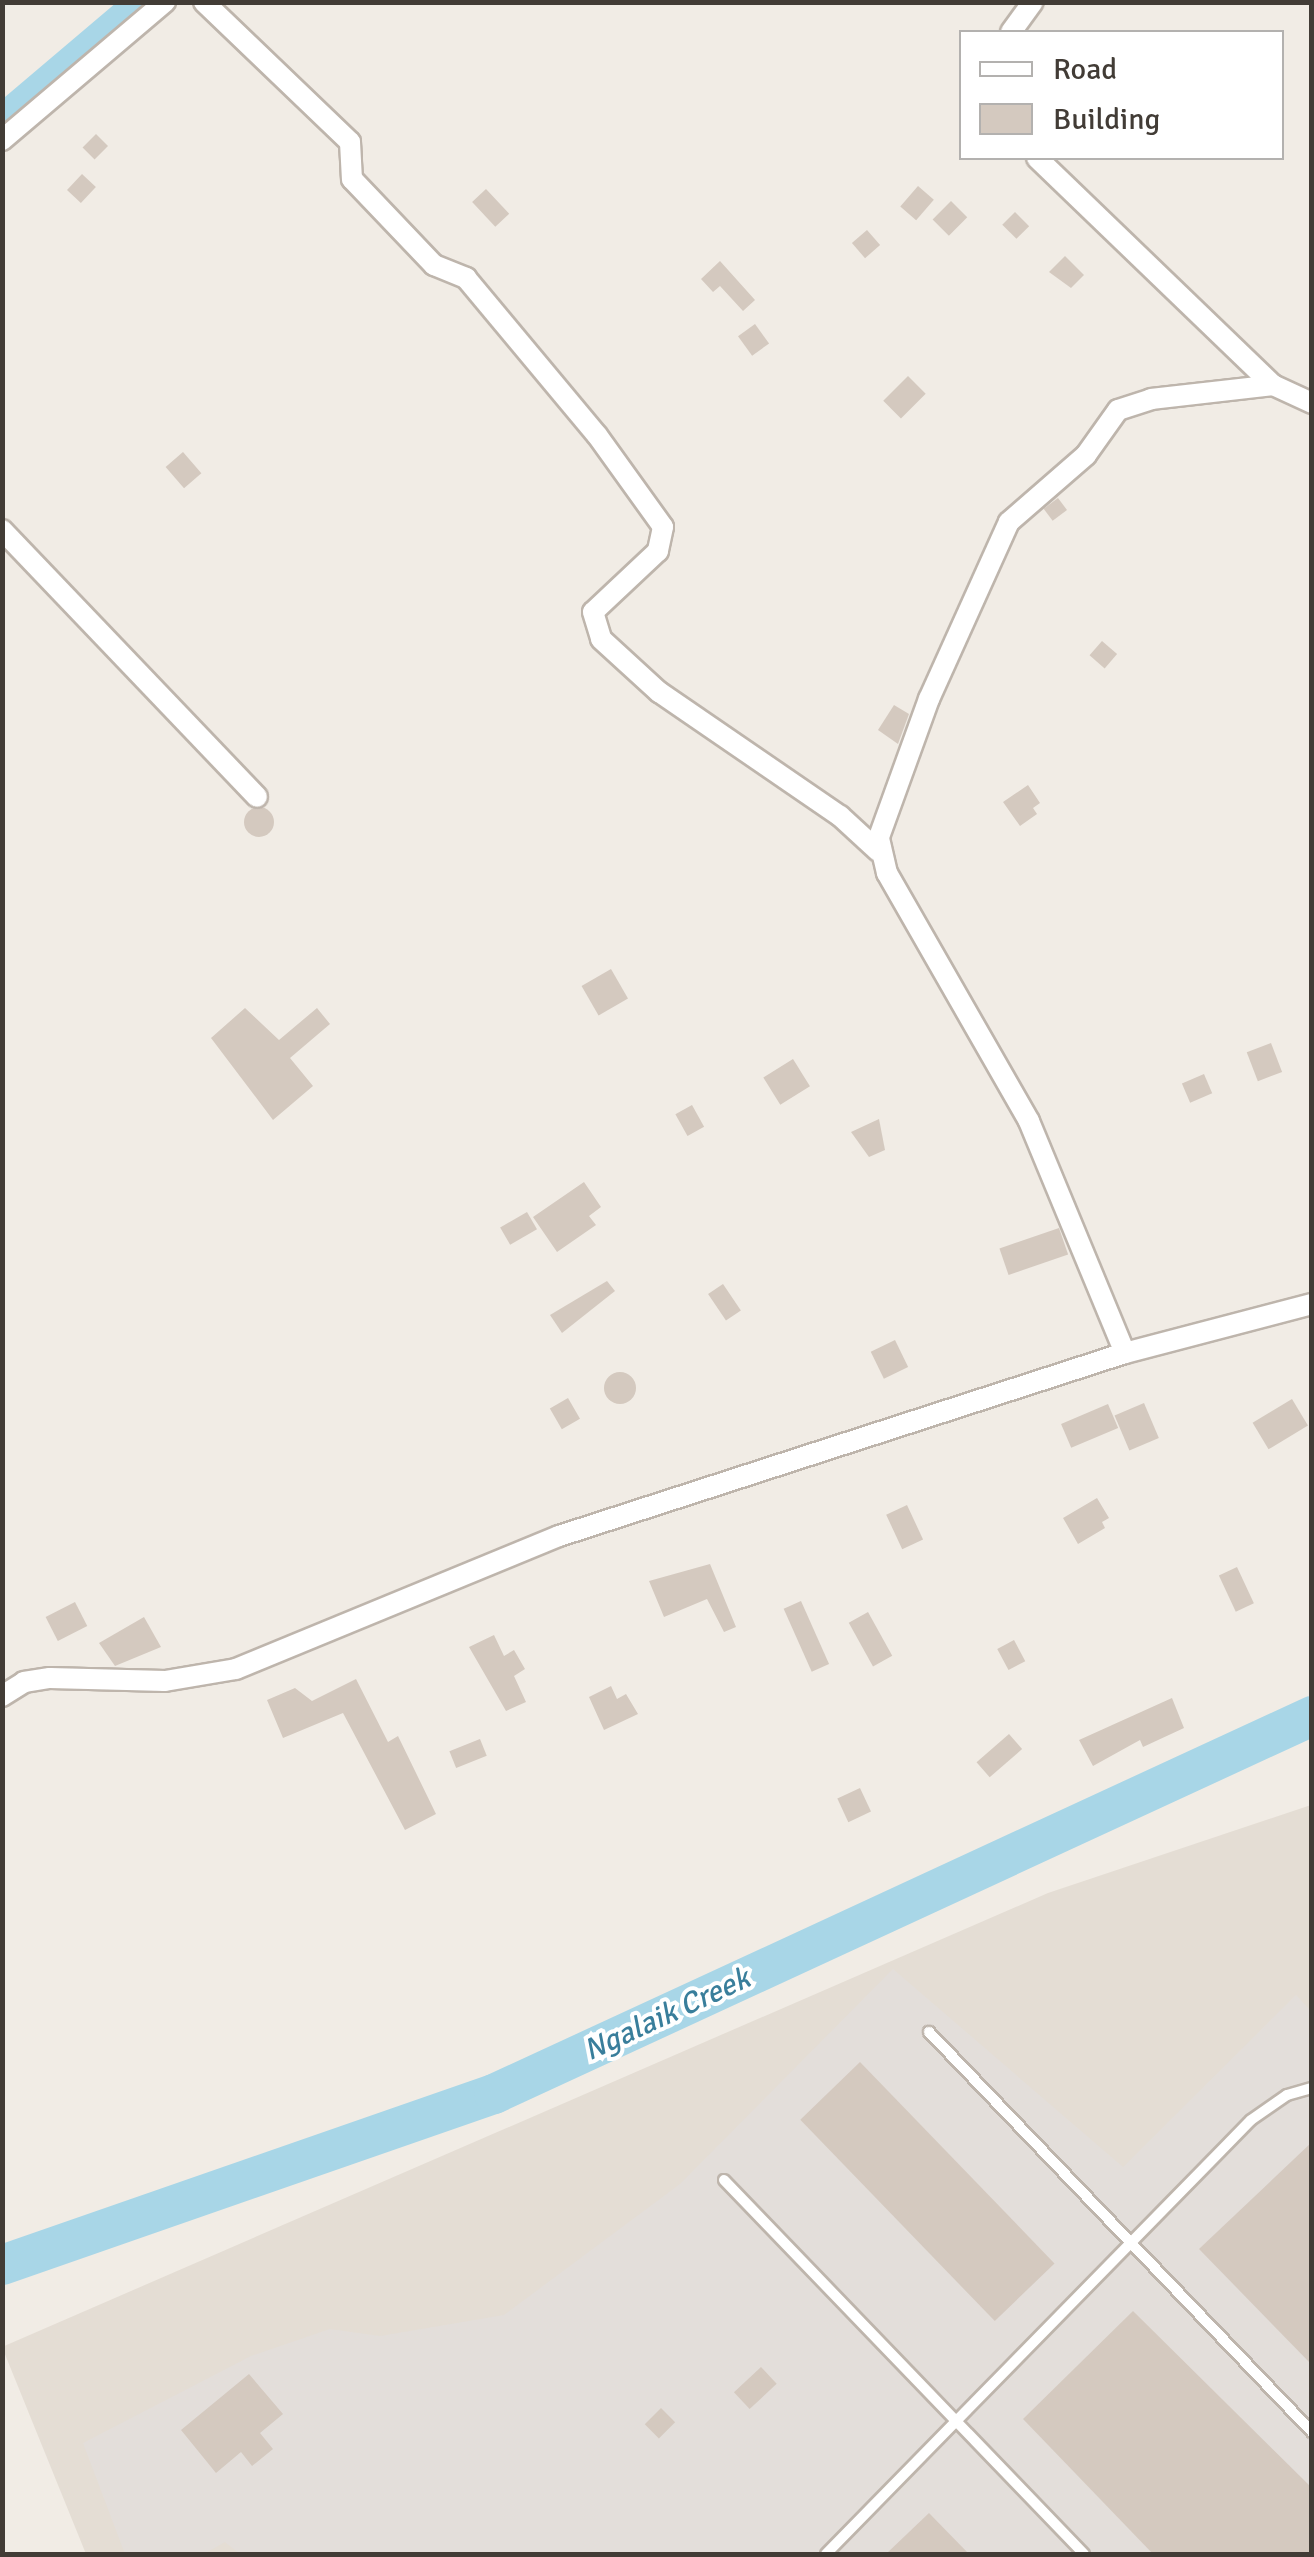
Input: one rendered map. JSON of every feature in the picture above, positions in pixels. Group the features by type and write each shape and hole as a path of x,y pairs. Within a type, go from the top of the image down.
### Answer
{"street":[{"path":"2,140 165,2"},
{"path":"204,2 350,142 352,179 434,265 466,278 597,435 663,527 658,551 593,612 602,639 659,692 840,816 878,852 1029,1122 1124,1353"},
{"path":"1012,30 1033,2"},
{"path":"1039,160 1274,385 1312,403"},
{"path":"878,852 892,788 1009,522 1086,456 1118,410 1151,399 1274,385"},
{"path":"2,530 257,797"},
{"path":"2,1696 24,1682 50,1678 164,1680 236,1669 559,1536 1124,1353 1309,1311"}],"lane":[{"path":"929,2032 1135,2240 1312,2432"},
{"path":"826,2554 1251,2120 1286,2095 1312,2088"},
{"path":"724,2180 1084,2554"}],"shaded area":[{"path":"1311,1805 1311,2554 86,2554 2,2347 1048,1893"},
{"path":"893,1969 1123,2167 1296,1995 1311,2011 1311,2554 240,2554 225,2542 204,2554 125,2554 83,2443 251,2356 330,2329 380,2336 504,2315 680,2184"}],"building":[{"path":"96,134 108,146 95,159 83,147"},
{"path":"82,174 96,187 81,203 67,190"},
{"path":"918,186 934,200 916,220 900,206"},
{"path":"486,189 509,214 495,227 472,202"},
{"path":"951,201 967,217 949,236 933,219"},
{"path":"1015,212 1029,226 1016,239 1002,225"},
{"path":"867,230 880,245 865,258 852,243"},
{"path":"1065,256 1084,275 1071,288 1049,272"},
{"path":"720,261 755,300 743,311 720,286 713,292 701,279"},
{"path":"755,324 769,343 752,356 738,336"},
{"path":"908,376 926,394 901,418 883,401"},
{"path":"183,452 201,473 184,488 166,467"},
{"path":"1058,498 1067,510 1053,521 1044,509"},
{"path":"1102,641 1117,654 1105,668 1090,655"},
{"path":"894,705 909,714 898,744 878,730"},
{"path":"1028,785 1040,803 1033,808 1037,814 1020,826 1003,802"},
{"path":"259,807 273,816 274,822 265,836 259,837 245,828 244,822 253,808"},
{"path":"611,969 628,998 599,1015 582,986"},
{"path":"245,1008 279,1040 317,1008 330,1024 290,1058 313,1086 273,1120 211,1038"},
{"path":"1271,1043 1282,1072 1258,1081 1247,1052"},
{"path":"793,1059 810,1086 780,1105 763,1078"},
{"path":"1204,1074 1212,1093 1190,1103 1182,1083"},
{"path":"692,1105 704,1127 688,1136 675,1114"},
{"path":"879,1119 885,1150 869,1157 851,1132"},
{"path":"584,1182 601,1207 589,1216 596,1225 557,1252 533,1217"},
{"path":"527,1212 537,1229 510,1245 500,1228"},
{"path":"1059,1228 1068,1254 1009,1275 999,1249"},
{"path":"607,1281 615,1291 562,1333 550,1315"},
{"path":"723,1284 741,1311 726,1321 708,1294"},
{"path":"895,1340 908,1367 884,1379 871,1352"},
{"path":"620,1372 631,1377 636,1388 631,1399 620,1404 609,1399 604,1388 609,1377"},
{"path":"568,1398 580,1419 562,1429 550,1408"},
{"path":"1292,1399 1308,1426 1269,1449 1253,1423"},
{"path":"1144,1403 1159,1438 1129,1450 1115,1416"},
{"path":"1108,1404 1118,1428 1071,1448 1061,1424"},
{"path":"1097,1498 1109,1518 1102,1522 1105,1528 1078,1544 1063,1518"},
{"path":"907,1505 923,1539 902,1549 886,1515"},
{"path":"710,1564 736,1627 724,1632 707,1599 664,1617 649,1581"},
{"path":"1237,1567 1254,1603 1236,1612 1219,1575"},
{"path":"801,1601 829,1664 812,1672 784,1609"},
{"path":"75,1602 87,1626 58,1641 46,1617"},
{"path":"868,1612 892,1656 873,1666 849,1623"},
{"path":"144,1617 161,1647 115,1666 99,1643"},
{"path":"494,1635 504,1656 514,1650 525,1669 514,1676 526,1702 506,1711 469,1647"},
{"path":"1014,1640 1025,1661 1008,1670 997,1649"},
{"path":"356,1679 388,1742 398,1736 436,1814 405,1830 343,1713 283,1738 267,1700 295,1688 312,1701"},
{"path":"611,1686 617,1699 626,1694 638,1714 604,1730 589,1697"},
{"path":"1172,1698 1184,1728 1143,1747 1140,1740 1093,1766 1079,1740"},
{"path":"1009,1734 1022,1749 990,1777 977,1762"},
{"path":"480,1739 487,1756 456,1768 449,1751"},
{"path":"860,1788 871,1812 848,1822 837,1799"},
{"path":"860,2062 1055,2263 995,2321 800,2120"},
{"path":"1312,2142 1312,2365 1199,2249"},
{"path":"1133,2311 1312,2488 1312,2554 1153,2554 1023,2419"},
{"path":"761,2367 777,2384 750,2409 734,2392"},
{"path":"249,2374 283,2414 260,2433 273,2449 252,2466 241,2452 216,2473 181,2430"},
{"path":"661,2408 675,2422 659,2438 645,2424"},
{"path":"929,2513 969,2554 886,2554"}],"waterway":[{"path":"2,114 134,2"},
{"name":"Ngalaik Creek","path":"2,2265 494,2094 1312,1716"}]}
